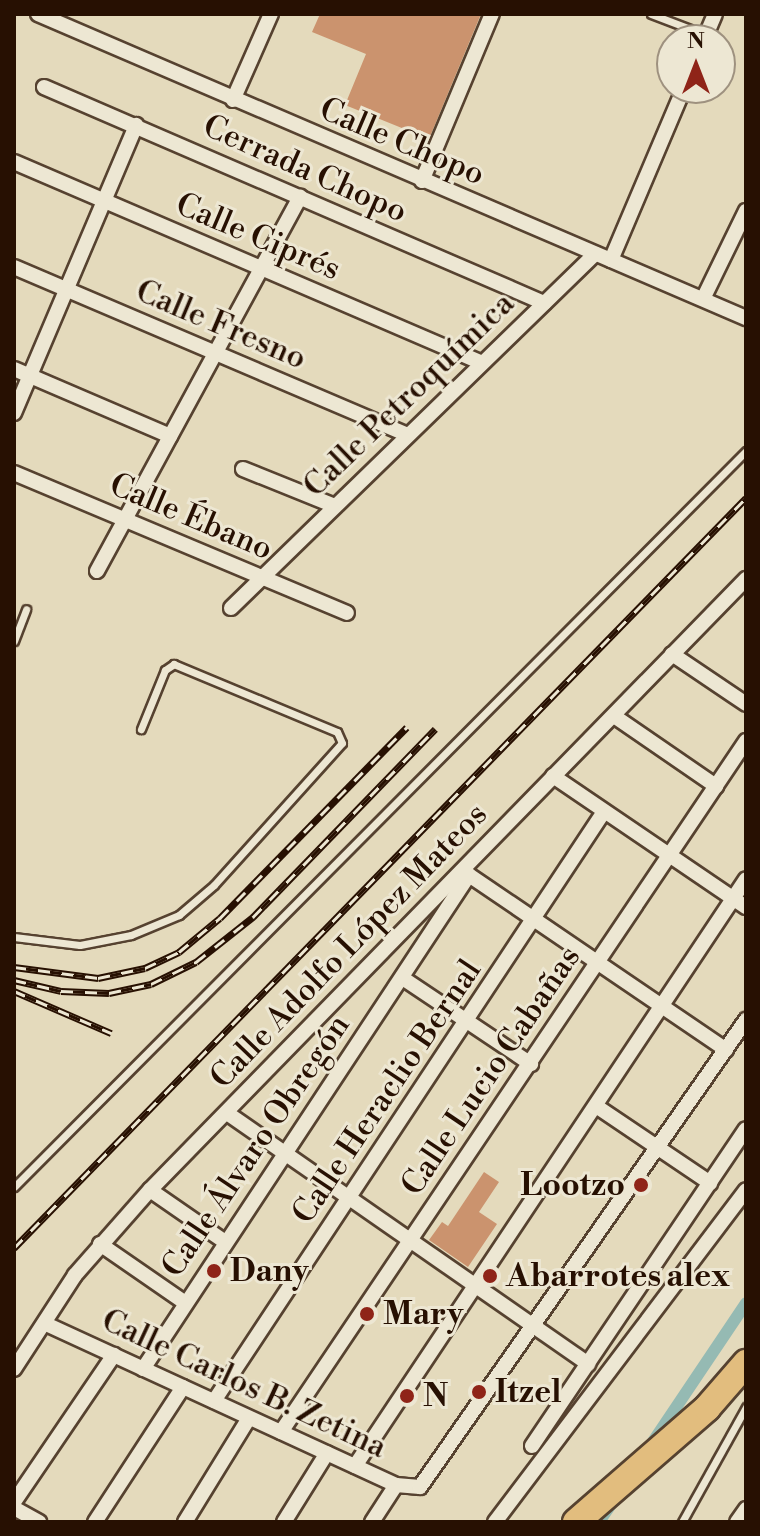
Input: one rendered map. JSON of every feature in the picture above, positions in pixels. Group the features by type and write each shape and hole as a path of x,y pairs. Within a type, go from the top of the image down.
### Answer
{"highway":[{"path":"576,1522 707,1408 746,1363"},
{"path":"597,1522 746,1385"}],"street":[{"path":"233,100 271,14"},
{"path":"422,181 492,14"},
{"name":"Calle Chopo","path":"45,15 233,100 746,318"},
{"name":"Cerrada Chopo","path":"44,87 544,303"},
{"path":"611,260 677,104"},
{"path":"14,413 136,125"},
{"name":"Calle Ciprés","path":"14,162 480,362"},
{"path":"97,571 300,197"},
{"path":"703,299 746,211"},
{"name":"Calle Petroquímica","path":"231,608 480,362 595,254"},
{"name":"Calle Fresno","path":"14,267 406,434"},
{"path":"14,369 170,436"},
{"path":"243,469 335,506"},
{"name":"Calle Ébano","path":"14,473 347,613"},
{"name":"Calle Adolfo López Mateos","path":"14,1369 100,1244 150,1190 466,873 553,776 746,579"},
{"path":"672,654 746,704"},
{"path":"614,716 716,786"},
{"name":"Calle Lucio Cabañas","path":"281,1432 671,857 746,741"},
{"path":"553,776 603,813 740,902"},
{"name":"Calle Heraclio Bernal","path":"214,1401 534,924 603,813"},
{"path":"466,873 534,924 726,1050"},
{"name":"Calle Álvaro Obregón","path":"143,1369 184,1302 404,979 466,873"},
{"path":"355,1466 660,1008 740,902 746,879"},
{"path":"404,979 531,1064"},
{"path":"536,1328 746,1020"},
{"path":"596,1106 710,1183"},
{"path":"227,1113 588,1364"},
{"path":"532,1446 746,1129"},
{"path":"150,1190 225,1242"},
{"path":"495,1522 746,1190"},
{"path":"100,1244 184,1302"},
{"name":"Calle Carlos B. Zetina","path":"46,1324 396,1485 420,1487 536,1328"},
{"path":"39,1522 14,1505 114,1355"},
{"path":"95,1522 183,1387"},
{"path":"185,1522 249,1418"},
{"path":"284,1522 327,1453"},
{"path":"372,1522 396,1485"},
{"path":"737,1522 746,1509"}],"lane":[{"path":"651,14 674,24"},
{"path":"14,1187 746,451"},
{"path":"14,641 26,609"},
{"path":"14,937 80,945 131,935 179,915 214,885 342,743 337,732 174,664 165,670 141,729"},
{"path":"682,1522 746,1407"}],"building":[{"path":"320,14 481,14 429,139 345,105 366,54 312,32"},
{"path":"484,1172 499,1182 479,1212 497,1224 468,1267 429,1240 442,1222 448,1226"}],"waterway":[{"path":"650,1446 746,1303"},
{"path":"599,1522 613,1501"}],"railway":[{"path":"14,1248 746,498"},
{"path":"14,967 98,978 145,968 179,952 220,918 407,727"},
{"path":"14,980 61,991 109,993 151,984 196,962 253,917 435,729"},
{"path":"14,991 111,1033"}],"place":[{"name":"Lootzo","path":"641,1185"},
{"name":"Dany","path":"214,1271"},
{"name":"Abarrotes alex","path":"490,1276"},
{"name":"Mary","path":"367,1314"},
{"name":"Itzel","path":"479,1392"},
{"name":"N","path":"407,1396"}]}
